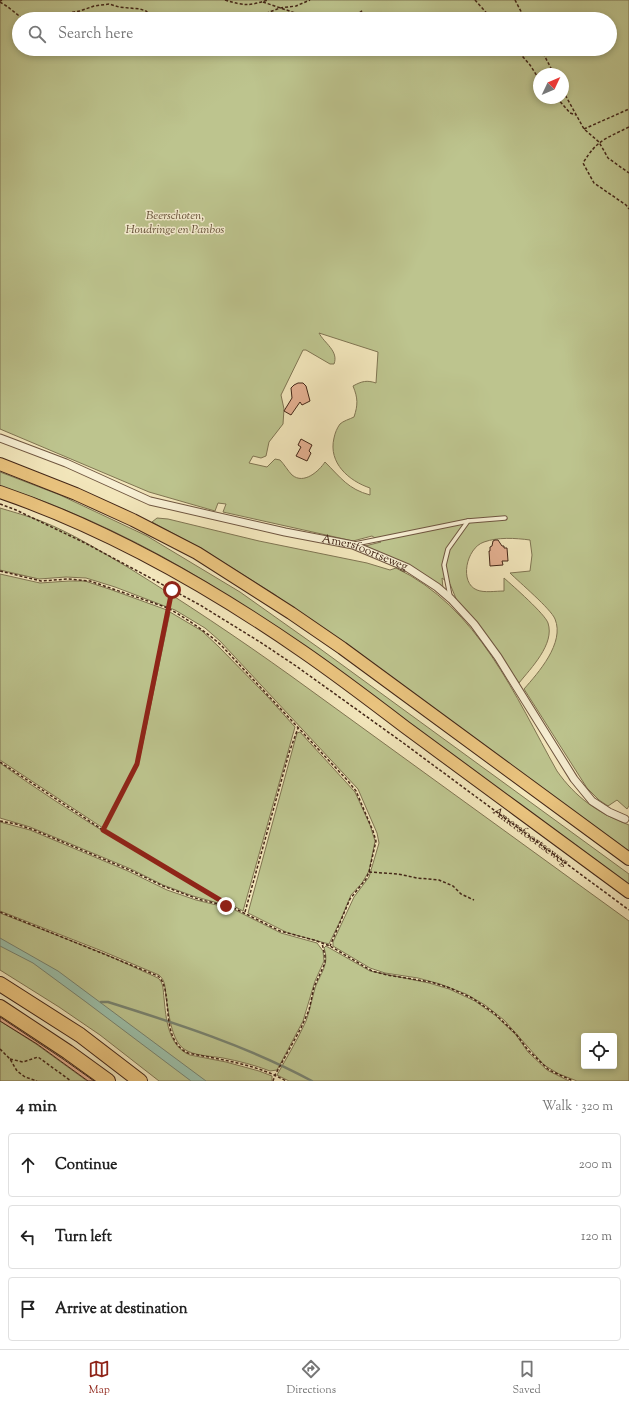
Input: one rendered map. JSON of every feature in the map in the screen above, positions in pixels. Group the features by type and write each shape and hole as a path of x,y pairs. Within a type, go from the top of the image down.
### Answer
{"highway":[{"path":"0,984 80,1035 140,1081"},
{"path":"0,1007 68,1052 108,1081"}],"main road":[{"path":"0,464 69,491 119,514 204,558 329,639 629,859"},
{"name":"Amersfoortseweg","path":"0,492 61,515 119,542 186,577 234,606 303,651 629,892"}],"street":[{"name":"Amersfoortseweg","path":"0,438 66,463 150,501 285,532 353,545 408,568 451,599 474,624 498,657 574,779 592,801 609,812 625,819"}],"lane":[{"path":"353,545 468,521 505,518"},
{"path":"451,599 444,565 448,549 468,521"}],"path":[{"path":"225,0 252,6 268,0"},
{"path":"270,12 280,8 296,6 310,0"},
{"path":"475,0 486,12"},
{"path":"515,0 521,12"},
{"path":"0,1 14,12"},
{"path":"263,2 292,12"},
{"path":"74,12 94,6 109,4 119,7 140,9 147,12"},
{"path":"522,56 533,70"},
{"path":"545,56 551,68"},
{"path":"569,102 584,129 599,142 608,158 629,173"},
{"path":"563,104 570,112 576,115"},
{"path":"584,129 629,109"},
{"path":"629,127 599,142 591,150 583,163 594,183 626,205 629,209"},
{"name":"Amersfoortseweg","path":"0,504 16,510 85,544 200,605 296,666 402,742 629,910"},
{"path":"0,571 41,581 68,579 90,581 168,608 203,629 221,645 356,791 376,841 366,879 350,899 330,946"},
{"path":"103,830 137,764 172,590"},
{"path":"245,913 289,753 298,728"},
{"path":"0,762 103,830 230,906 280,932 330,946 372,971 431,982 450,988 472,998 494,1013 516,1034 528,1050 549,1070 573,1081"},
{"path":"0,821 34,830 132,871 163,886 198,899 230,906"},
{"path":"369,872 398,874 417,878 439,880 453,886 461,894 474,900"},
{"path":"0,912 158,976 162,980 168,1017 175,1042 183,1051 236,1062 263,1070 286,1081"},
{"path":"273,1081 309,1010 314,987 325,963 322,943"},
{"path":"0,1049 10,1059 17,1072 25,1077 37,1081"},
{"path":"10,1059 23,1062 38,1057 71,1081"}],"green space":[{"name":"Beerschoten, Houdringe en Panbos","path":"0,0 629,0 629,806 627,809 617,800 608,806 599,800 587,788 524,689 543,666 548,657 556,638 557,628 555,619 548,609 510,573 530,571 532,555 530,540 507,538 484,542 478,545 473,551 467,566 468,580 471,586 477,590 483,591 504,591 504,578 535,607 548,623 548,639 545,647 541,655 519,683 480,627 457,601 450,584 442,578 443,588 415,569 365,546 381,542 372,536 353,541 223,512 226,504 218,503 215,511 149,492 0,429","holes":["319,333 378,352 376,383 364,382 353,386 357,402 354,417 340,424 335,434 333,447 337,463 342,470 355,481 370,488 370,495 362,493 350,486 325,462 315,473 306,478 297,478 292,475 280,460 275,459 267,467 249,463 253,456 261,458 266,456 269,442 283,424 284,409 281,395 303,350 306,350 330,364 334,364 335,359 333,351"]},
{"path":"0,472 60,495 147,536 240,592 629,874 629,885 254,613 185,569 113,531 55,506 0,486"},
{"path":"0,508 41,521 64,531 129,568 211,620 291,676 629,921 629,1081 577,1081 559,1074 544,1065 504,1020 485,1005 466,994 440,984 418,978 385,973 370,968 333,946 333,942 354,897 369,877 379,843 377,833 358,789 220,641 205,628 175,610 115,587 86,578 66,577 39,579 0,570"},
{"path":"157,518 168,519 259,541 367,563 390,570 396,568 425,585 450,606 472,630 492,656 564,781 588,804 629,825 629,854 274,594 202,549 152,522"},
{"path":"0,574 40,583 85,581 167,610 137,762 103,828 0,760"},
{"path":"170,612 202,631 267,696 295,727 243,911 215,896 104,829 137,766"},
{"path":"300,732 355,792 370,825 375,841 369,871 362,883 351,895 329,944 288,933 248,913 297,733"},
{"path":"0,763 83,819 225,905 193,896 163,885 131,869 30,827 0,818"},
{"path":"0,822 30,830 128,871 167,890 196,900 233,909 281,933 317,943 323,951 324,961 315,981 303,1021 277,1070 270,1071 235,1060 198,1054 184,1049 173,1033 168,1011 165,985 159,975 0,911"},
{"path":"0,913 105,954 158,978 163,987 167,1023 173,1039 183,1051 190,1055 226,1062 259,1071 272,1076 272,1081 159,1081 100,1035 0,970"},
{"path":"326,946 370,971 429,983 449,989 475,1001 496,1016 516,1035 528,1052 547,1070 569,1081 289,1081 277,1075 306,1021 315,988 324,969 326,954 324,948"},
{"path":"0,1021 36,1044 87,1081 0,1081"}],"shaded area":[{"path":"0,938 58,971 206,1081 191,1081 33,963 0,946"}],"building":[{"path":"298,383 303,383 306,386 310,401 302,405 300,402 291,415 284,411 292,398 291,388"},
{"path":"301,439 312,445 309,451 311,453 307,461 296,456 301,447 298,445"},
{"path":"498,540 504,548 507,548 508,561 502,561 503,565 490,566 489,551 493,541"},
{"path":"0,1017 94,1081 88,1081 37,1044 0,1021"}],"waterway":[{"path":"101,1002 108,1002 237,1046 287,1068 312,1081"}],"route":[{"path":"172,590 137,764 103,830 230,906 226,906"}]}
